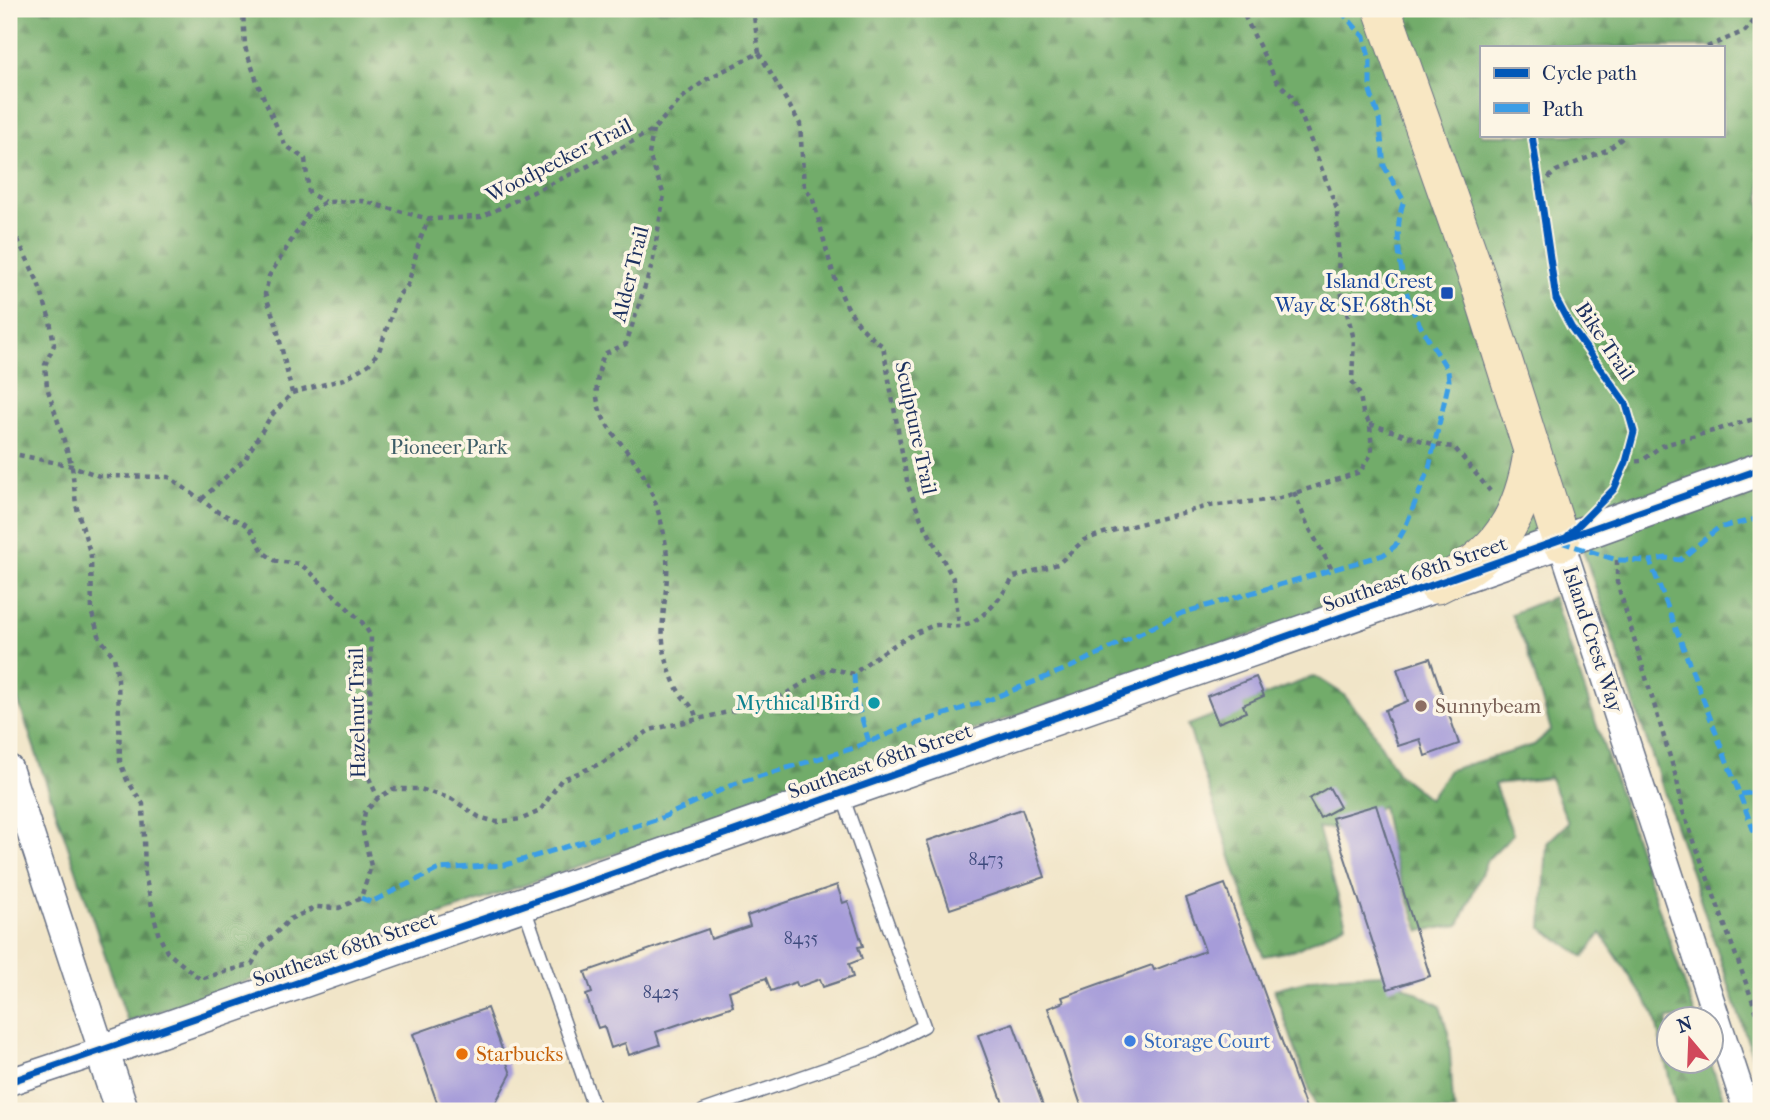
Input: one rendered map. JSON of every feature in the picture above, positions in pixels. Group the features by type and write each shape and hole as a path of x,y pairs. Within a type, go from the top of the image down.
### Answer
{"main road":[{"name":"Island Crest Way","path":"1382,9 1479,282 1561,542"},
{"path":"1437,585 1480,561 1498,543 1522,499 1532,449"}],"street":[{"name":"Southeast 68th Street","path":"9,1082 1561,542 1761,469"},
{"name":"Island Crest Way","path":"1561,542 1747,1111"},
{"path":"9,768 122,1111"}],"lane":[{"path":"703,1111 874,1052 924,1026 842,793"},
{"path":"523,905 595,1111"}],"path":[{"path":"240,9 245,22 245,47 259,87 285,145 305,159 309,193 325,202 310,211 269,276 265,294 276,324 292,393"},
{"path":"753,9 758,52"},
{"path":"9,221 38,282 50,320 54,345 45,365 47,387 72,466 76,505 93,572 90,599 92,614 100,638 114,657 118,678 120,762 127,780 143,804 145,875 158,933 167,953 200,979 252,964 260,949 290,919 317,907 340,908 361,898 371,866 362,828 365,812 378,797 393,789 420,789 452,799 479,817 496,822 522,819 540,811 561,780 602,763 650,730 782,696 829,668 855,674 868,661 934,625 959,626 972,622 1001,597 1014,577 1058,564 1084,540 1180,512 1277,499 1360,472 1372,453 1370,424 1363,413 1360,395 1352,381 1354,339 1339,284 1337,209 1291,95 1276,80 1241,9"},
{"path":"1709,46 1745,31 1761,13"},
{"path":"1541,185 1556,171 1609,149 1625,136"},
{"path":"1539,172 1543,197"},
{"path":"202,499 246,459 271,416 292,393 344,379 369,364 379,351 398,296 408,285 420,239 429,219"},
{"path":"1626,462 1642,461 1661,446 1761,417"},
{"path":"1370,424 1435,445 1454,447 1494,494"},
{"path":"1622,471 1628,452"},
{"path":"1294,492 1307,524 1331,568"},
{"path":"1617,560 1620,592 1677,780 1683,811 1761,1024"}],"green space":[{"name":"Pioneer Park","path":"9,9 1761,9 1761,1081 1574,523 128,1022 9,674"},
{"path":"1553,597 1691,1004 1654,1004 1654,1013 1601,933 1584,957 1542,928 1547,843 1568,823 1550,778 1494,784 1513,834 1487,860 1459,925 1420,931 1392,855 1382,806 1344,829 1318,828 1346,924 1295,950 1263,956 1188,725 1315,676 1343,694 1369,725 1398,774 1429,799 1449,770 1534,745 1551,730 1526,647 1511,614"},
{"path":"1383,974 1440,1006 1449,1036 1453,1104 1456,1111 1317,1111 1274,989 1320,977"},
{"path":"1668,1074 1715,1074 1728,1111 1677,1111"}],"building":[{"name":"Sunnybeam","path":"1430,658 1459,744 1425,756 1420,739 1398,746 1385,710 1408,701 1397,669"},
{"path":"1256,677 1264,696 1243,705 1246,712 1218,723 1207,696"},
{"path":"1329,787 1340,807 1320,818 1309,799"},
{"path":"1376,805 1430,976 1388,989 1332,818"},
{"path":"1022,809 1045,877 950,909 927,841"},
{"path":"1225,884 1307,1111 1083,1111 1048,1008 1064,1002 1062,997 1152,965 1154,970 1205,951 1186,898"},
{"path":"837,885 843,903 848,901 863,946 858,947 862,959 849,964 853,977 823,987 820,979 798,987 796,982 771,991 766,978 729,991 733,1006 656,1032 660,1045 629,1055 625,1043 611,1048 604,1026 598,1028 586,995 592,993 585,972 708,929 711,939 750,926 747,916"},
{"name":"Starbucks","path":"487,1008 511,1074 491,1111 440,1111 413,1034"},
{"path":"1013,1023 1045,1111 1006,1111 978,1035"}],"marked path":[{"path":"361,898 371,902 439,869 505,865 659,819 734,784 854,748 903,728 991,699 1071,667 1182,613 1383,555 1395,546 1429,468 1449,381 1448,371 1420,325 1408,297 1398,240 1400,213 1404,201 1384,166 1379,118 1370,91 1370,61 1364,37 1339,9"},
{"path":"1761,518 1718,528 1680,560 1666,558 1650,561 1761,850"},
{"path":"1561,542 1617,560 1650,561"},
{"path":"854,674 855,696 869,742"},
{"path":"1741,794 1761,792"}],"cycle path":[{"name":"Bike Trail","path":"1532,136 1556,299 1571,327 1626,404 1634,432 1626,462 1614,489 1568,536"},
{"path":"9,1082 524,905 1761,469"}],"place":[{"name":"Island Crest Way & SE 68th St","path":"1447,293"},
{"name":"Mythical Bird","path":"874,703"},
{"name":"Sunnybeam","path":"1421,706"},
{"name":"Storage Court","path":"1130,1041"},
{"name":"Starbucks","path":"462,1054"}]}
